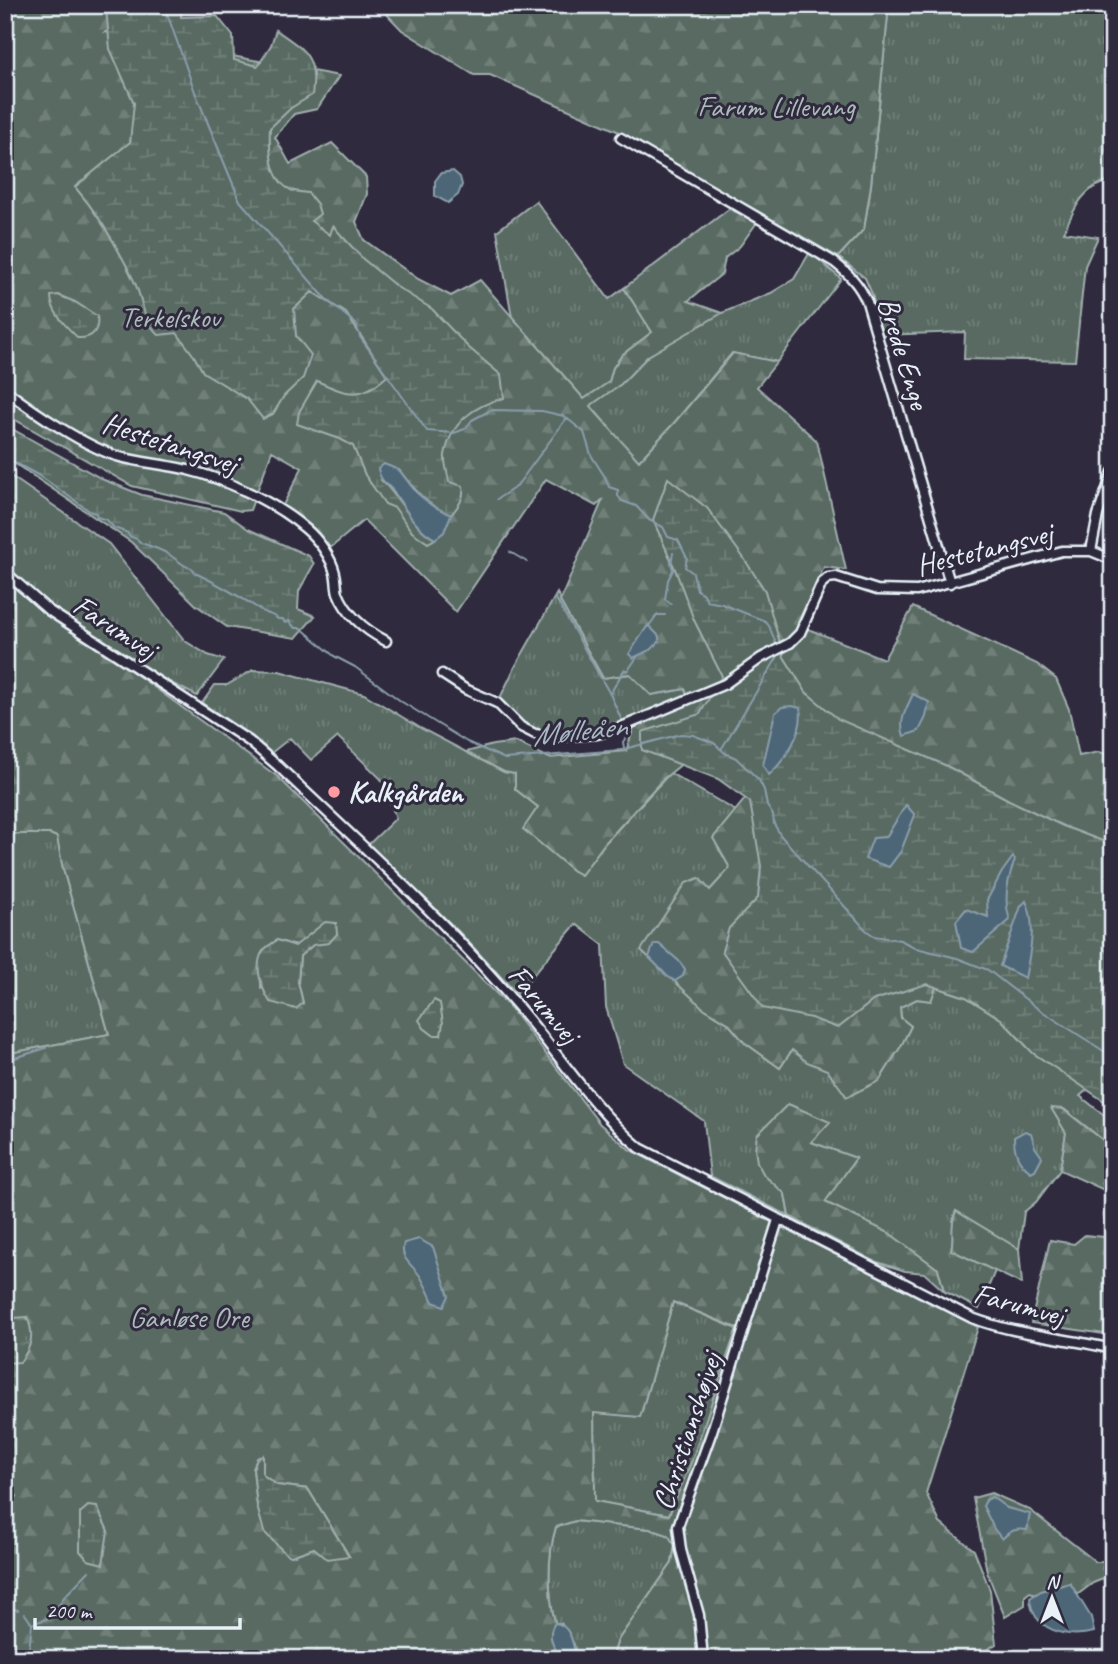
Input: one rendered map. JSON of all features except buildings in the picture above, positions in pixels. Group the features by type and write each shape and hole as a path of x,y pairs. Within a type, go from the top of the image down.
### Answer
{"street":[{"name":"Brede Enge","path":"621,138 834,262 852,276 867,302 950,583"},
{"name":"Hestetangsvej","path":"5,390 95,447 120,457 190,470 273,505 307,530 331,562 336,574 337,590 354,620 386,641"},
{"path":"1091,551 1098,515 1113,472"},
{"name":"Hestetangsvej","path":"442,674 497,704 521,727 535,734 554,737 597,734 619,728 725,684 761,658 790,643 800,634 822,583 828,578 836,577 877,590 898,592 930,589 1051,554 1076,550 1091,551 1113,560"},
{"name":"Farumvej","path":"6,571 48,610 249,741 278,766 453,935 516,1003 615,1127 639,1148 972,1318 995,1327 1113,1349"},
{"name":"Christianshøjvej","path":"703,1659 699,1615 681,1550 678,1526 712,1432 778,1220"}],"green space":[{"name":"Terkelskov","path":"5,5 167,5 105,32 339,76 317,109 294,114 275,137 290,164 332,143 366,177 367,194 356,222 364,240 418,279 451,296 480,280 584,399 609,382 613,368 622,355 652,332 624,288 729,209 758,221 740,246 725,258 722,274 688,301 722,313 648,356 621,384 590,406 639,461 733,353 777,362 757,387 817,441 846,570 824,567 798,622 808,629 884,659 913,607 1037,664 1056,679 1069,709 1079,756 1099,752 1113,756 1113,1043 948,953 931,1001 917,999 900,1007 901,1018 911,1026 879,1081 847,1097 827,1070 807,1062 792,1050 780,1068 744,1042 728,1023 702,1007 641,950 686,883 699,878 710,890 730,868 713,838 767,772 720,733 662,780 605,843 581,875 523,829 538,807 515,789 515,774 504,772 466,752 516,742 549,758 626,751 634,727 690,699 685,689 651,695 630,674 603,678 560,601 603,499 596,506 546,479 456,612 364,520 328,550 282,507 302,468 272,451 250,510 241,511 132,486 5,414"},
{"name":"Terkelskov","path":"108,5 183,5 181,17 217,16 233,36 234,60 258,66 271,45 276,30 295,43 307,56 313,72 312,95 291,108 270,128 272,163 279,179 291,190 308,193 317,204 320,214 311,221 330,235 333,226 363,259 397,287 432,309 468,347 501,375 504,398 493,401 465,417 452,433 448,443 445,458 449,482 463,486 463,495 451,515 428,502 399,470 381,480 412,519 435,539 428,543 412,532 395,508 385,504 365,475 353,446 297,424 299,412 317,381 337,390 354,393 369,389 387,376 346,313 312,292 294,309 296,336 311,355 303,378 284,396 273,414 263,419 247,399 203,372 177,333 159,335 149,323 137,288 121,256 100,220 75,187 130,142 134,103 110,49 106,9"},
{"name":"Farum Lillevang","path":"378,5 889,5 864,229 838,257 617,131 490,75 474,75 402,30"},
{"path":"889,5 1113,5 1113,180 1087,192 1076,206 1064,232 1098,237 1085,266 1075,361 964,359 965,332 881,335 872,294 865,278 838,257 864,229"},
{"path":"536,201 609,299 624,288 652,332 622,355 613,368 609,382 584,399 512,317 497,231"},
{"path":"810,252 841,279 777,362 732,353 638,462 590,405 621,384 648,356 665,345 722,313 771,293 794,279"},
{"path":"58,295 97,316 94,333 78,338 60,319 51,296"},
{"path":"5,425 104,480 142,495 224,512 248,529 309,556 314,564 299,591 298,609 315,616 296,638 227,627 196,605 131,542 5,457"},
{"path":"5,472 109,544 185,641 208,655 224,660 197,696 144,669 53,610 14,574 5,560"},
{"path":"668,478 707,508 743,557 765,591 784,657 806,692 838,719 947,766 1063,826 1113,845 1113,1107 1033,1053 1001,1019 966,997 927,984 874,1000 838,1028 811,1018 763,1008 722,951 729,928 758,898 761,866 750,802 718,779 642,750 642,732 700,714 722,676 694,620 653,520"},
{"name":"Ganløse Ore","path":"5,577 40,609 118,661 278,777 508,1005 600,1124 630,1150 978,1327 926,1493 940,1523 974,1550 990,1590 996,1644 972,1659 612,1659 618,1640 672,1563 675,1545 668,1535 650,1529 575,1521 556,1527 550,1562 555,1623 551,1637 556,1651 563,1659 5,1659 5,1517 17,1496 12,1493 5,1496 5,1363 9,1364 10,1340 5,1344 5,1054 109,1034 63,869 57,837 50,834 5,834","holes":["277,940 295,946 313,945 300,956 298,982 303,1003 261,988 261,979","673,1302 737,1328 691,1463 669,1515 595,1501 594,1413 640,1417","263,1456 263,1475 277,1485 308,1489 349,1556 314,1548 291,1556 257,1506 253,1469"]},
{"path":"557,593 603,678 630,674 651,695 685,689 688,696 593,732 548,734 526,727 499,700"},
{"path":"253,670 279,671 364,694 422,729 504,772 515,774 515,789 538,807 524,829 581,875 605,843 670,773 736,811 714,838 730,868 710,890 702,1007 728,1023 744,1042 780,1068 792,1050 822,1067 879,1081 911,1026 901,1018 900,1007 917,999 931,1001 936,987 966,997 1001,1019 1033,1053 1088,1089 1080,1096 1113,1122 1113,1148 1064,1109 1052,1109 1066,1133 1060,1170 1036,1202 1024,1212 1019,1249 956,1211 951,1250 995,1271 979,1309 944,1291 938,1269 889,1233 825,1202 856,1158 810,1142 829,1122 788,1104 785,1194 789,1216 710,1176 704,1121 623,1064 606,1007 603,945 576,924 517,994 459,932 368,845 396,818 381,779 338,737 311,760 290,738 271,753 254,738 202,703 215,685 227,685"},
{"path":"5,834 50,834 57,837 63,869 109,1034 5,1054"},
{"path":"325,922 336,923 337,934 329,943 313,945 300,956 298,982 303,1003 296,1009 270,1002 259,970 263,951 277,940 295,946"},
{"path":"434,1000 440,1003 443,1023 441,1035 433,1035 419,1020"},
{"path":"788,1104 830,1122 811,1142 856,1158 825,1202 889,1233 938,1269 944,1291 924,1273 905,1271 874,1261 789,1216 785,1194 764,1175 757,1162 755,1149 757,1135"},
{"path":"1051,1108 1063,1109 1113,1148 1113,1194 1060,1170 1066,1133"},
{"path":"956,1211 1019,1249 1022,1284 951,1250"},
{"path":"1085,1235 1113,1238 1113,1350 1104,1334 1031,1323 1050,1240 1074,1244"},
{"path":"673,1302 737,1329 691,1463 669,1515 595,1501 594,1412 640,1417"},
{"path":"27,1317 31,1341 27,1352 20,1362 5,1363 5,1344 10,1340 14,1318"},
{"path":"263,1456 263,1475 277,1485 308,1489 349,1556 327,1559 314,1548 291,1556 264,1532 257,1506 253,1469 257,1458"},
{"path":"991,1493 1030,1510 1096,1562 1106,1562 1113,1546 1113,1575 1093,1583 1077,1595 1070,1583 1036,1594 1030,1592 1025,1596 1025,1605 1005,1617 987,1572 973,1498"},
{"path":"88,1506 97,1507 108,1531 103,1564 88,1560 80,1551 80,1513"},
{"path":"575,1521 650,1529 668,1535 675,1545 672,1563 618,1640 612,1659 577,1659 574,1644 561,1623 555,1623 550,1575 553,1538 556,1527"}],"water":[{"path":"453,171 460,177 462,185 458,195 448,203 435,196 435,181 441,173"},
{"path":"384,464 399,470 416,492 431,505 451,515 444,532 435,539 416,524 394,492 382,480 378,469"},
{"path":"648,625 659,636 659,642 652,649 633,658 629,654"},
{"path":"913,694 929,702 926,717 919,731 904,736 903,719"},
{"path":"782,707 800,708 797,735 787,753 769,775 763,765 775,713"},
{"path":"906,805 915,815 901,851 889,867 865,859 873,838 886,837"},
{"path":"1013,857 1015,860 1006,898 1010,920 973,952 961,948 956,921 966,909 988,917 987,900"},
{"path":"1026,901 1032,929 1025,978 1000,966 1021,906"},
{"path":"654,944 659,944 679,961 685,969 683,976 675,981 649,957"},
{"path":"1025,1131 1031,1133 1035,1147 1042,1157 1031,1172 1020,1161 1015,1148 1014,1137"},
{"path":"419,1239 433,1247 449,1296 444,1306 433,1302 420,1276 403,1253 404,1243"},
{"path":"992,1497 1007,1508 1030,1514 1027,1530 1013,1531 1002,1539 983,1506 986,1500"},
{"path":"1070,1583 1091,1617 1094,1632 1072,1634 1052,1630 1037,1618 1032,1609 1030,1598 1041,1591"},
{"path":"555,1623 564,1626 571,1639 575,1654 570,1659 563,1659 556,1651 551,1637"}],"waterway":[{"path":"164,5 195,92 240,201 327,300 356,324 360,337 427,431 454,433 465,429 472,420 491,410 542,411 564,416 584,432 591,455 609,487 618,490 622,501 636,506 649,520 663,527 668,537 678,540 687,558 685,567 693,573 697,590 704,594 707,601 765,621 777,646"},
{"path":"497,499 516,487 566,419"},
{"name":"Mølleåen","path":"5,457 43,478 96,513 97,517 107,520 114,528 165,552 193,569 195,573 264,612 283,619 285,623 289,621 295,628 301,628 334,656 355,667 402,702 467,742 505,759 621,750 681,734 693,735 714,743 736,758 759,780 774,824 781,836 866,930 874,936 900,940 916,948 957,958 988,970 1037,1008 1113,1057"},
{"path":"510,552 527,562"},
{"path":"671,604 665,599 668,580 673,570 673,553"},
{"path":"555,597 610,694 623,723"},
{"path":"648,627 657,615 665,615"},
{"path":"722,748 780,653"},
{"path":"610,694 624,670 628,670 638,656"},
{"path":"624,748 626,730"},
{"path":"5,1061 46,1048"},
{"path":"5,1186 11,1192"},
{"path":"28,1659 32,1624 51,1617 64,1597 89,1571"},
{"path":"5,1607 18,1610"},
{"path":"25,1614 32,1624"}],"place":[{"name":"Kalkgården","path":"334,792"}]}
